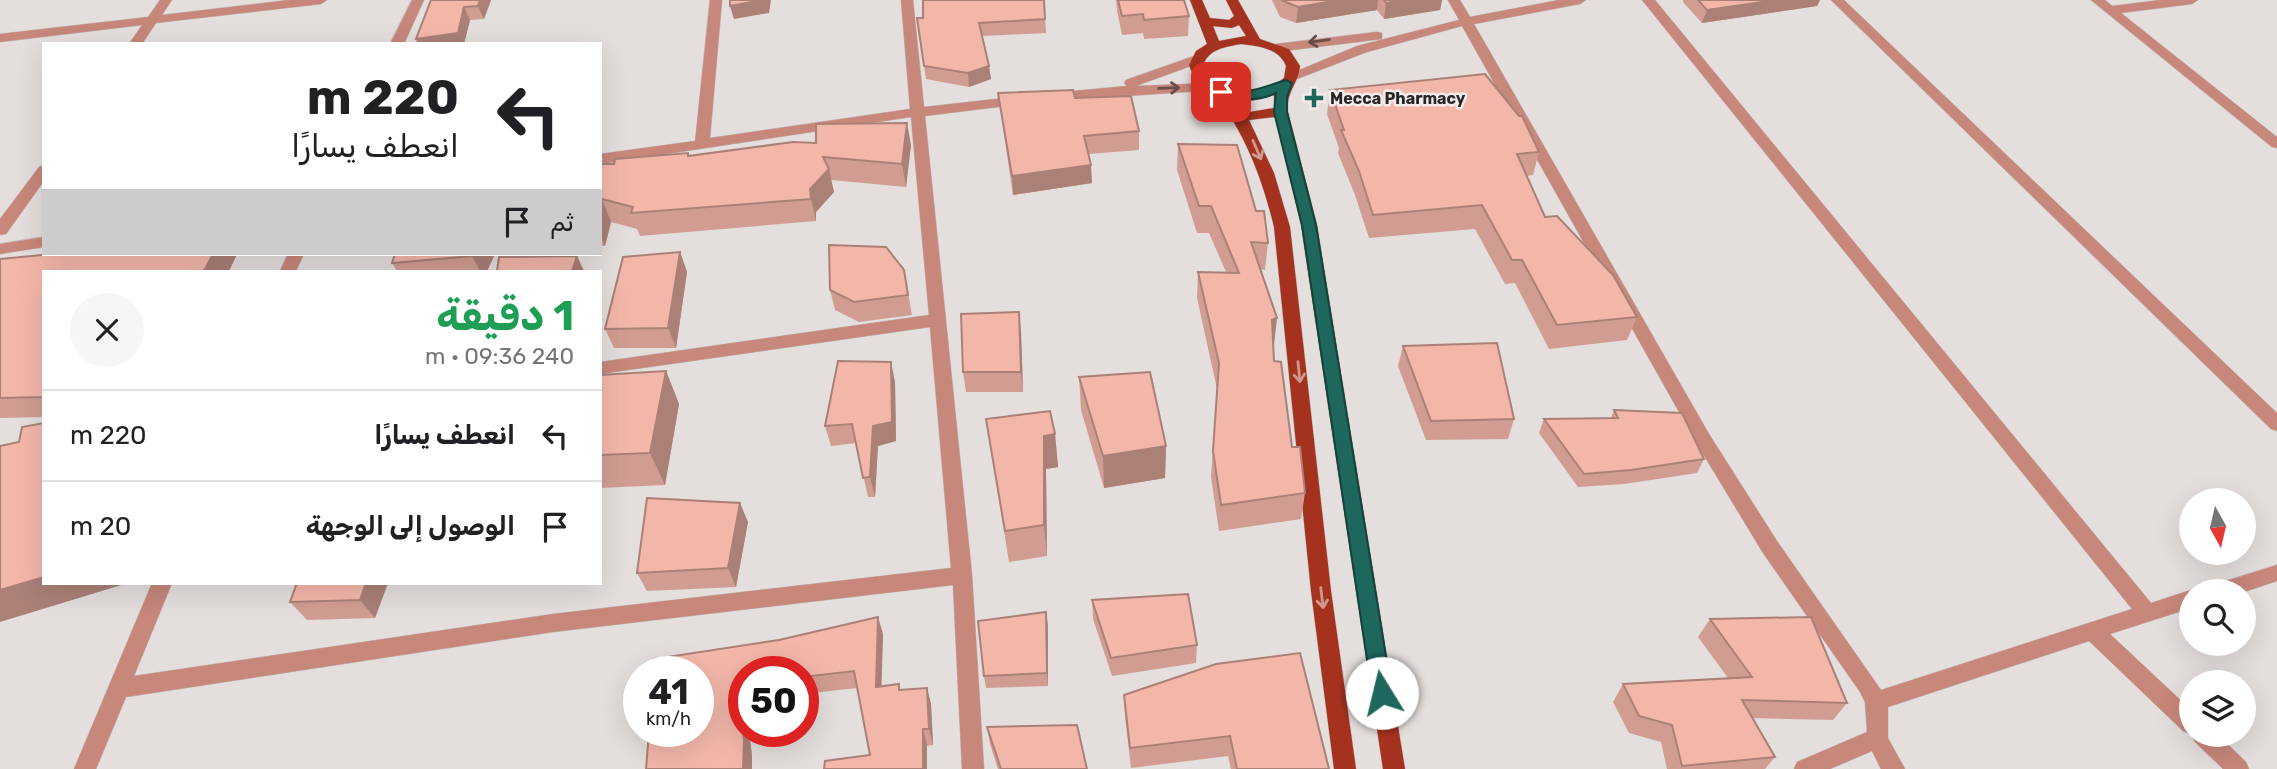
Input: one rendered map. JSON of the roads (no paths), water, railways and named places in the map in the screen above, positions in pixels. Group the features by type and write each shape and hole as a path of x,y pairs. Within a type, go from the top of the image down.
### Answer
{"main road":[{"path":"1196,0 1214,45"},
{"path":"1232,0 1255,41"},
{"path":"1207,22 1231,24 1241,17"},
{"path":"1345,769 1321,591 1282,227 1266,173 1242,118 1216,89 1197,74 1197,59 1214,45 1234,40 1255,41 1276,48 1287,55 1292,65 1289,80 1280,97 1281,112 1309,225 1394,769"},
{"path":"1216,89 1235,95 1264,94 1289,80"},
{"path":"1242,118 1281,112"}],"street":[{"path":"136,42 166,0"},
{"path":"0,38 321,0"},
{"path":"398,42 418,0"},
{"path":"702,144 716,0"},
{"path":"907,0 962,575 973,769"},
{"path":"1454,0 1703,439 1770,547 1860,671 1876,701 1879,720 1877,738 1894,769"},
{"path":"1289,80 1329,59 1412,34 1580,0"},
{"path":"1648,0 2147,613"},
{"path":"1837,0 2277,424"},
{"path":"2097,0 2277,144"},
{"path":"2110,10 2192,0"},
{"path":"1276,48 1366,36 1412,34"},
{"path":"1079,94 1142,80 1197,59"},
{"path":"602,159 919,112 1079,94 1216,89"},
{"path":"0,230 42,173"},
{"path":"0,249 42,242"},
{"path":"602,368 937,320"},
{"path":"2256,580 2277,573"},
{"path":"120,688 553,623 962,575"},
{"path":"85,769 161,585"},
{"path":"1876,701 2179,603"},
{"path":"2094,632 2179,713"},
{"path":"1805,769 1877,738"},
{"path":"2215,747 2238,769"}],"place":[{"name":"Mecca Pharmacy","path":"1314,98"}]}
